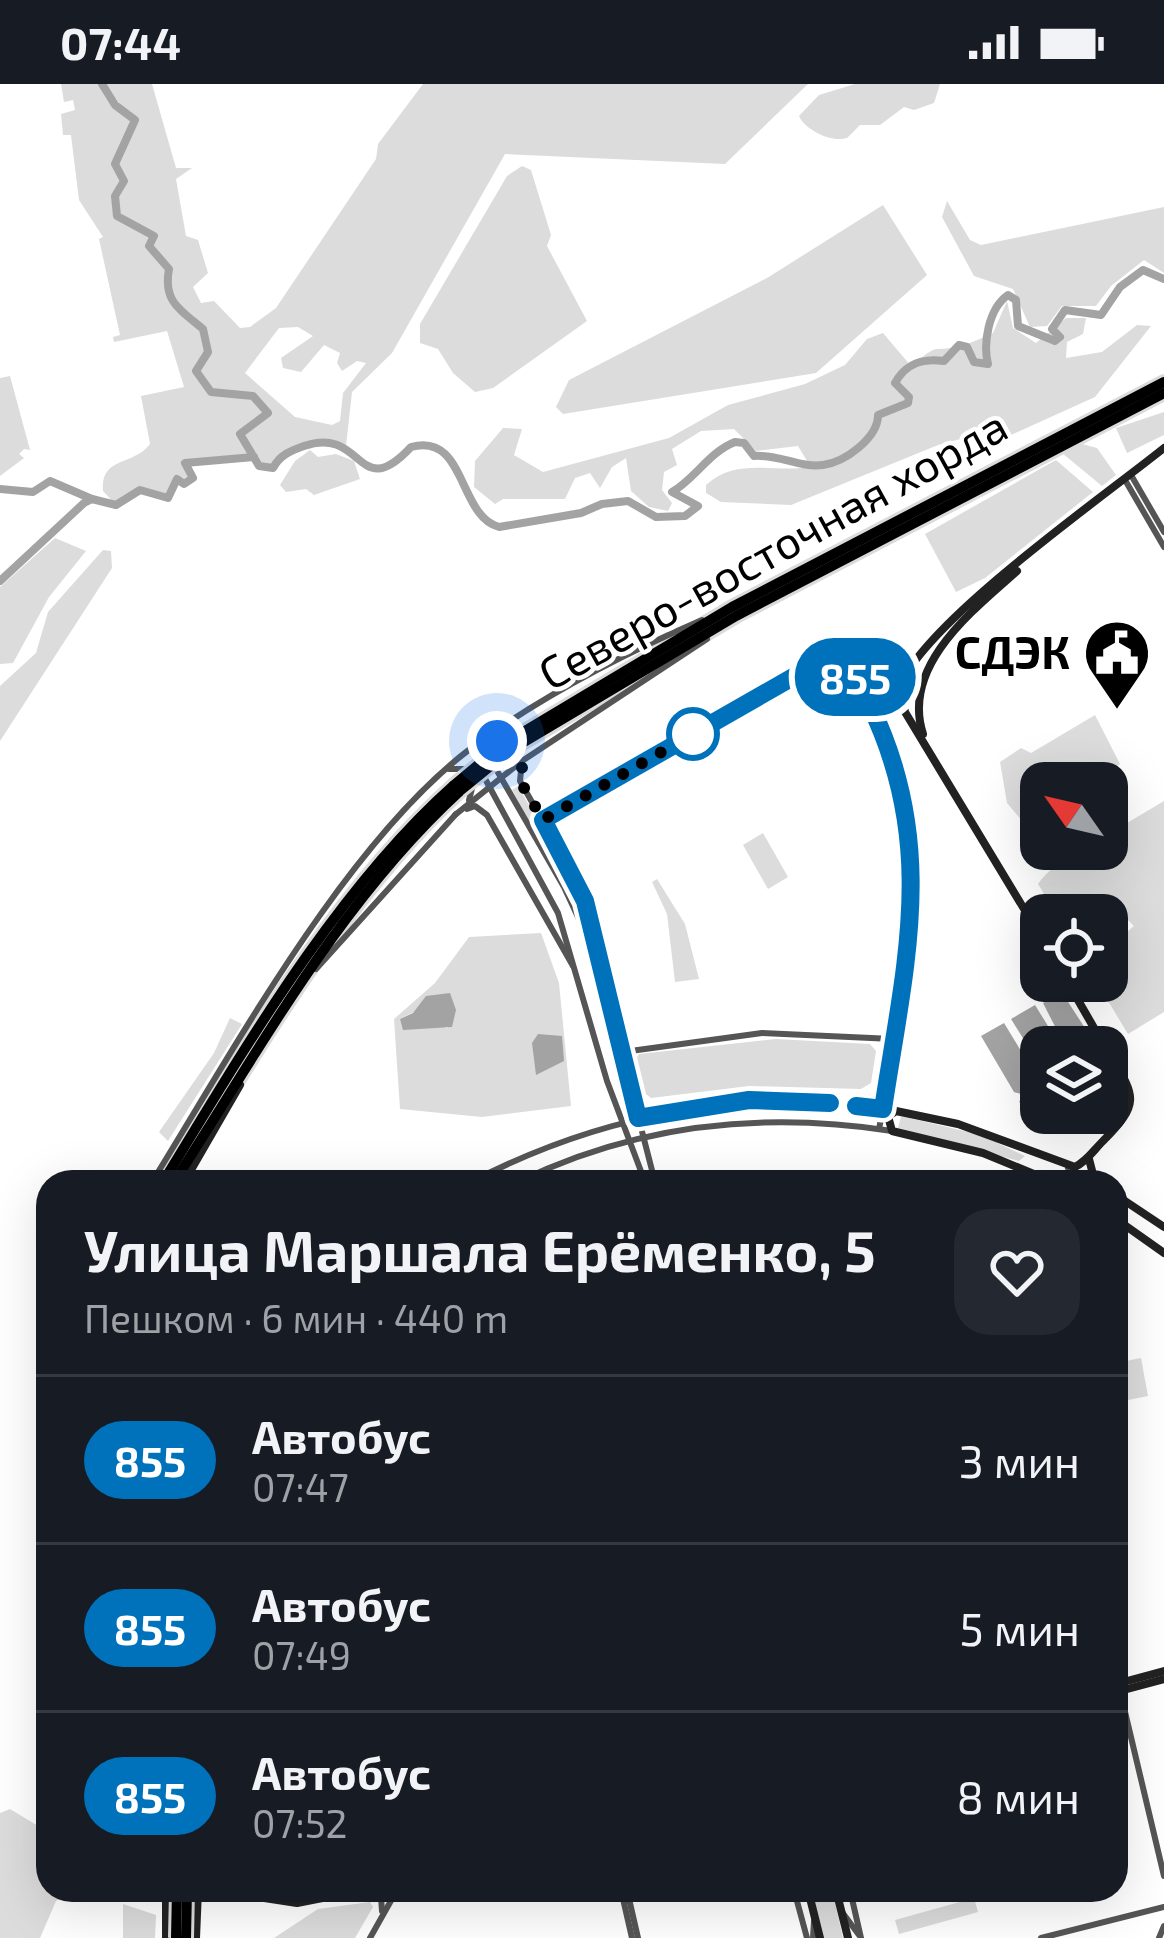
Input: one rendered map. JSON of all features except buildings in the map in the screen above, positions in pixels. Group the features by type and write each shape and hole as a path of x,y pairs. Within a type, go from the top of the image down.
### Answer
{"highway":[{"name":"Северо-восточная хорда","path":"172,1170 375,863 506,748 734,611 1162,385"},
{"name":"Северо-восточная хорда","path":"182,1170 384,868 457,788"},
{"path":"176,1938 177,1902"},
{"path":"186,1938 187,1902"}],"main road":[{"path":"1020,902 905,712 900,686 917,659 973,602 1164,452"},
{"path":"990,851 922,732 918,708 926,671 982,602 1129,479"},
{"path":"191,1170 245,1072"},
{"path":"1026,1170 892,1131 886,1122 896,1111 958,1124 1068,1168 1089,1157 1108,1134"},
{"path":"1089,1157 1092,1170"},
{"path":"1128,1203 1164,1227"},
{"path":"1128,1228 1164,1253"},
{"path":"1128,1683 1164,1676"},
{"path":"166,1938 167,1902"},
{"path":"196,1938 198,1902"},
{"path":"197,1921 202,1902"},
{"path":"811,1902 813,1938"},
{"path":"839,1902 848,1938"}],"street":[{"path":"1129,479 1164,532"},
{"path":"1129,479 1164,547"},
{"path":"160,1170 350,877 445,770 509,722 610,662 734,611"},
{"path":"455,815 734,611"},
{"path":"547,818 831,654 842,655 883,736 913,854 912,916 879,1129"},
{"path":"509,722 498,745 510,761 523,761"},
{"path":"480,742 564,887 598,960"},
{"path":"468,751 558,914 607,1081 641,1170"},
{"path":"523,761 520,781 547,818 579,885 652,1170"},
{"path":"295,996 455,815 476,784 464,769 445,770"},
{"path":"455,815 475,806 487,815 581,980"},
{"path":"229,1063 301,970"},
{"path":"621,1052 762,1033 893,1039"},
{"path":"495,1170 535,1150 625,1121 698,1105 801,1100 896,1111"},
{"path":"698,1105 692,1118 702,1125"},
{"path":"856,1125 866,1114 860,1106"},
{"path":"550,1170 632,1139 702,1125 807,1121 892,1131"},
{"path":"1017,1166 1030,1158 1024,1149"},
{"path":"1068,1168 1072,1170"},
{"path":"1128,1730 1164,1876"},
{"path":"167,1913 171,1902"},
{"path":"193,1902 197,1921"},
{"path":"380,1920 381,1902"},
{"path":"370,1938 390,1902"},
{"path":"627,1902 635,1938"},
{"path":"799,1902 813,1938"},
{"path":"853,1902 862,1938"},
{"path":"1041,1938 1164,1907"},
{"path":"841,1909 862,1938"},
{"path":"1151,1910 1164,1922 1159,1938"}],"shaded area":[{"path":"61,84 152,84 176,168 192,168 176,179 186,236 198,240 208,273 193,287 201,303 214,301 240,328 250,327 276,308 376,159 378,144 423,84 808,84 725,164 505,154 392,353 352,392 346,446 305,444 273,468 259,466 253,457 185,463 193,478 184,484 177,479 168,498 139,490 116,505 103,491 107,472 150,444 141,396 184,387 167,331 114,342 113,337 120,335 99,239 103,237 79,200 71,135 63,135 61,114 75,110 73,100 64,102","holes":["298,327 313,336 281,358 283,368 301,372 324,345 340,353 337,363 342,371 357,361 366,363 343,393 340,421 332,425 295,417 245,373 279,328"]},
{"path":"855,84 940,84 934,103 914,110 904,107 880,125 860,125 847,138 827,137 802,121 799,116 819,95"},
{"path":"522,166 531,170 551,235 547,246 587,321 493,388 475,392 453,373 438,349 420,343 420,324 507,176"},
{"path":"947,201 970,240 981,245 1164,207 1164,273 1144,260 1111,286 1096,306 1062,306 1047,326 1030,327 1013,289 974,276 942,217"},
{"path":"883,205 927,275 816,373 563,414 556,407 569,380 767,278"},
{"path":"1007,301 1013,328 1036,343 1066,318 1086,318 1083,334 1067,342 1066,358 1102,352 1137,325 1151,326 1095,397 1011,435 987,432 938,445 791,505 721,502 706,493 706,485 728,472 802,468 807,461 798,446 756,451 734,429 701,431 672,449 677,465 664,472 662,490 672,503 668,511 649,507 631,491 626,458 612,467 600,488 590,473 575,478 565,499 503,499 495,504 474,487 475,461 503,428 522,429 514,455 543,472 669,438 728,405 805,384 845,365 867,339 883,333 911,366 934,350 993,333"},
{"path":"10,376 30,450 24,449 19,454 24,458 0,476 0,378"},
{"path":"1164,412 1164,435 1127,453 1116,428"},
{"path":"1082,444 1097,448 1116,475 1102,486 1062,453"},
{"path":"310,450 318,457 336,454 354,461 360,479 314,495 306,489 286,492 280,485 295,461"},
{"path":"1056,460 1093,492 985,578 956,592 925,534"},
{"path":"55,538 86,551 49,597 13,663 0,664 0,587"},
{"path":"103,550 111,551 112,568 0,741 0,686 36,653 48,612"},
{"path":"1095,715 1119,762 1020,762 1020,818 1007,803 1000,762 1021,748 1031,753"},
{"path":"518,786 579,892 587,925 512,790"},
{"path":"1164,801 1164,1012 1128,1034 1128,1026 1123,1026 1109,1002 1128,1002 1128,931 1134,926 1128,920 1128,894 1044,894 1038,884 1051,870 1128,870 1128,822"},
{"path":"763,833 788,877 768,889 743,845"},
{"path":"657,879 685,924 699,979 675,982 667,914 652,882"},
{"path":"541,933 559,983 571,1106 482,1117 400,1109 394,1019 435,983 469,937","holes":["449,994 448,1028 400,1019"]},
{"path":"450,993 456,1010 452,1027 403,1030 400,1019 413,1013 426,996"},
{"path":"1068,1002 1084,1026 1055,1026 1043,1003"},
{"path":"1035,1005 1048,1026 1020,1026 1020,1033 1011,1019"},
{"path":"230,1018 242,1024 168,1141 159,1132 214,1053"},
{"path":"1004,1023 1020,1049 1020,1094 1014,1092 981,1036"},
{"path":"538,1034 562,1036 564,1061 536,1075 532,1043"},
{"path":"776,1039 870,1044 876,1051 871,1083 861,1089 749,1086 651,1098 642,1091 635,1060 639,1054"},
{"path":"901,1116 981,1135 1025,1156 1019,1161 898,1128"},
{"path":"1141,1358 1148,1396 1128,1400 1128,1361"},
{"path":"10,1809 36,1825 36,1902 56,1902 40,1938 0,1938 0,1813"},
{"path":"370,1902 373,1907 355,1938 274,1938 318,1909"},
{"path":"815,1902 835,1902 843,1938 823,1938"},
{"path":"960,1902 975,1902 978,1912 899,1934 895,1920"},
{"path":"123,1904 156,1915 155,1938 123,1938"}],"waterway":[{"path":"102,84 115,105 135,120 115,164 124,181 115,196 117,216 154,236 149,246 169,269 171,297 203,329 208,352 196,371 211,392 253,396 268,413 240,434 259,466 273,468 290,452 324,442 338,445 369,467 380,468 411,447 429,446 452,463 476,508 499,527 628,501 656,517 685,516 698,506 672,492 735,442 744,443 754,456 814,465 832,463 866,440 878,415 908,403 909,397 895,383 910,366 944,361 959,345 967,347 974,362 988,364 989,327 1008,295 1016,300 1018,326 1055,341 1060,337 1052,329 1065,310 1101,315 1120,287 1143,270 1164,279"},
{"path":"0,581 92,499 116,505 140,490 168,498 177,479 184,484 193,478 185,463 254,457"},
{"path":"0,489 33,492 50,481 92,499"}],"bus line":[{"name":"855","path":"830,1103 708,1103 638,1118 585,901 543,820 835,653 848,663 883,736 905,811 914,874 883,1109 856,1106"}],"place":[{"name":"СДЭК","path":"1117,712"}],"route":[{"path":"497,741 506,758 523,761 520,781 543,820 693,734"}]}
